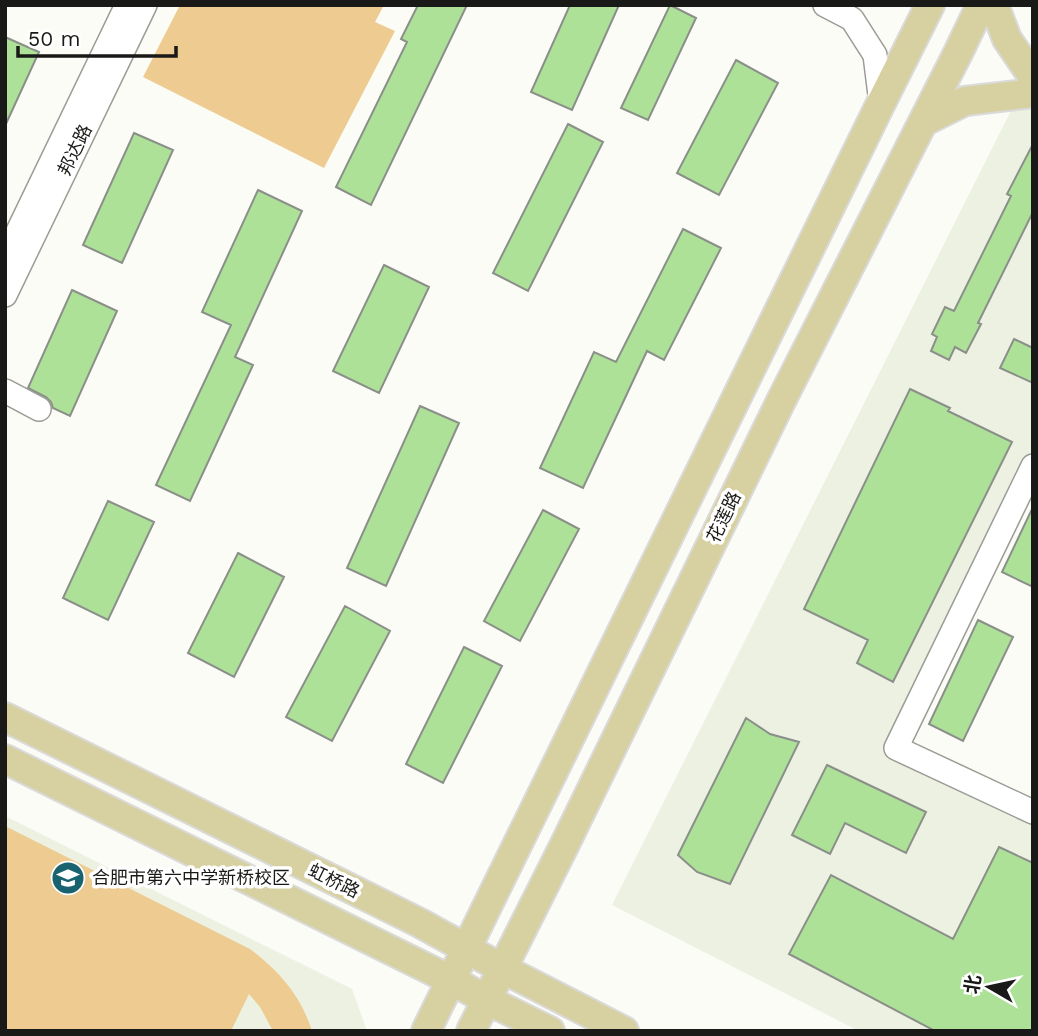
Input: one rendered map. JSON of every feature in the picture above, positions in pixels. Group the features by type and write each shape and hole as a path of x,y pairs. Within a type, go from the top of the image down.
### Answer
{"main road":[{"path":"426,1031 930,5"},
{"name":"花莲路","path":"471,1031 775,414 981,5"},
{"path":"994,5 1007,39 1033,77"},
{"path":"923,122 965,101 1033,93"},
{"name":"虹桥路","path":"5,717 467,948 620,1030"},
{"name":"虹桥路","path":"5,759 451,979 550,1031"},
{"path":"526,828 564,846"},
{"path":"333,922 351,889"}],"street":[{"name":"邦达路","path":"5,258 127,5"},
{"name":"邦达路","path":"5,295 145,5"},
{"path":"825,5 852,19 875,55 881,103"},
{"path":"5,391 39,408"},
{"path":"1033,466 896,748 1033,812"}],"shaded area":[{"path":"180,5 384,5 375,22 395,31 324,168 143,77"},
{"path":"1033,67 1033,487 894,757 1033,824 1033,1031 859,1031 612,905"},
{"name":"合肥市第六中学新桥校区","path":"5,816 352,989 367,1031 5,1031"},
{"name":"合肥市第六中学新桥校区","path":"5,826 250,949 288,985 302,1007 312,1031 273,1031 260,1007 249,994 231,1031 5,1031"}],"building":[{"path":"418,5 467,5 371,205 336,187 407,42 401,39"},
{"path":"570,5 619,5 572,110 531,92"},
{"path":"670,5 696,18 648,120 621,108"},
{"path":"5,37 39,52 5,126"},
{"path":"736,60 778,83 719,195 677,173"},
{"path":"568,124 603,142 528,291 493,273"},
{"path":"134,133 173,150 122,263 83,245"},
{"path":"1033,144 1033,212 966,353 955,347 949,360 931,351 937,337 932,334 945,307 954,311 1011,196 1007,194"},
{"path":"258,190 302,211 235,357 253,365 190,501 156,485 231,325 202,312"},
{"path":"683,229 721,248 664,360 647,351 583,488 540,468 594,352 616,362"},
{"path":"384,265 429,287 379,393 333,371"},
{"path":"72,290 117,311 70,416 53,408 46,397 28,388"},
{"path":"1014,339 1033,348 1033,383 1000,368"},
{"path":"910,389 1012,442 893,682 857,663 868,640 804,609"},
{"path":"420,406 459,423 386,586 347,568"},
{"path":"108,501 154,522 108,620 63,598"},
{"path":"1033,507 1033,587 1002,572"},
{"path":"543,510 579,529 520,641 484,621"},
{"path":"238,553 284,577 234,677 188,653"},
{"path":"345,606 390,631 332,741 286,717"},
{"path":"978,620 1013,637 963,741 929,724"},
{"path":"464,647 502,666 443,783 406,764"},
{"path":"746,718 770,734 799,742 730,884 697,872 678,855"},
{"path":"827,765 926,812 906,853 845,823 830,854 792,835"},
{"path":"999,847 1033,863 1033,1031 935,1031 789,954 831,875 953,939"}],"place":[{"name":"合肥市第六中学新桥校区","path":"68,878"}]}
